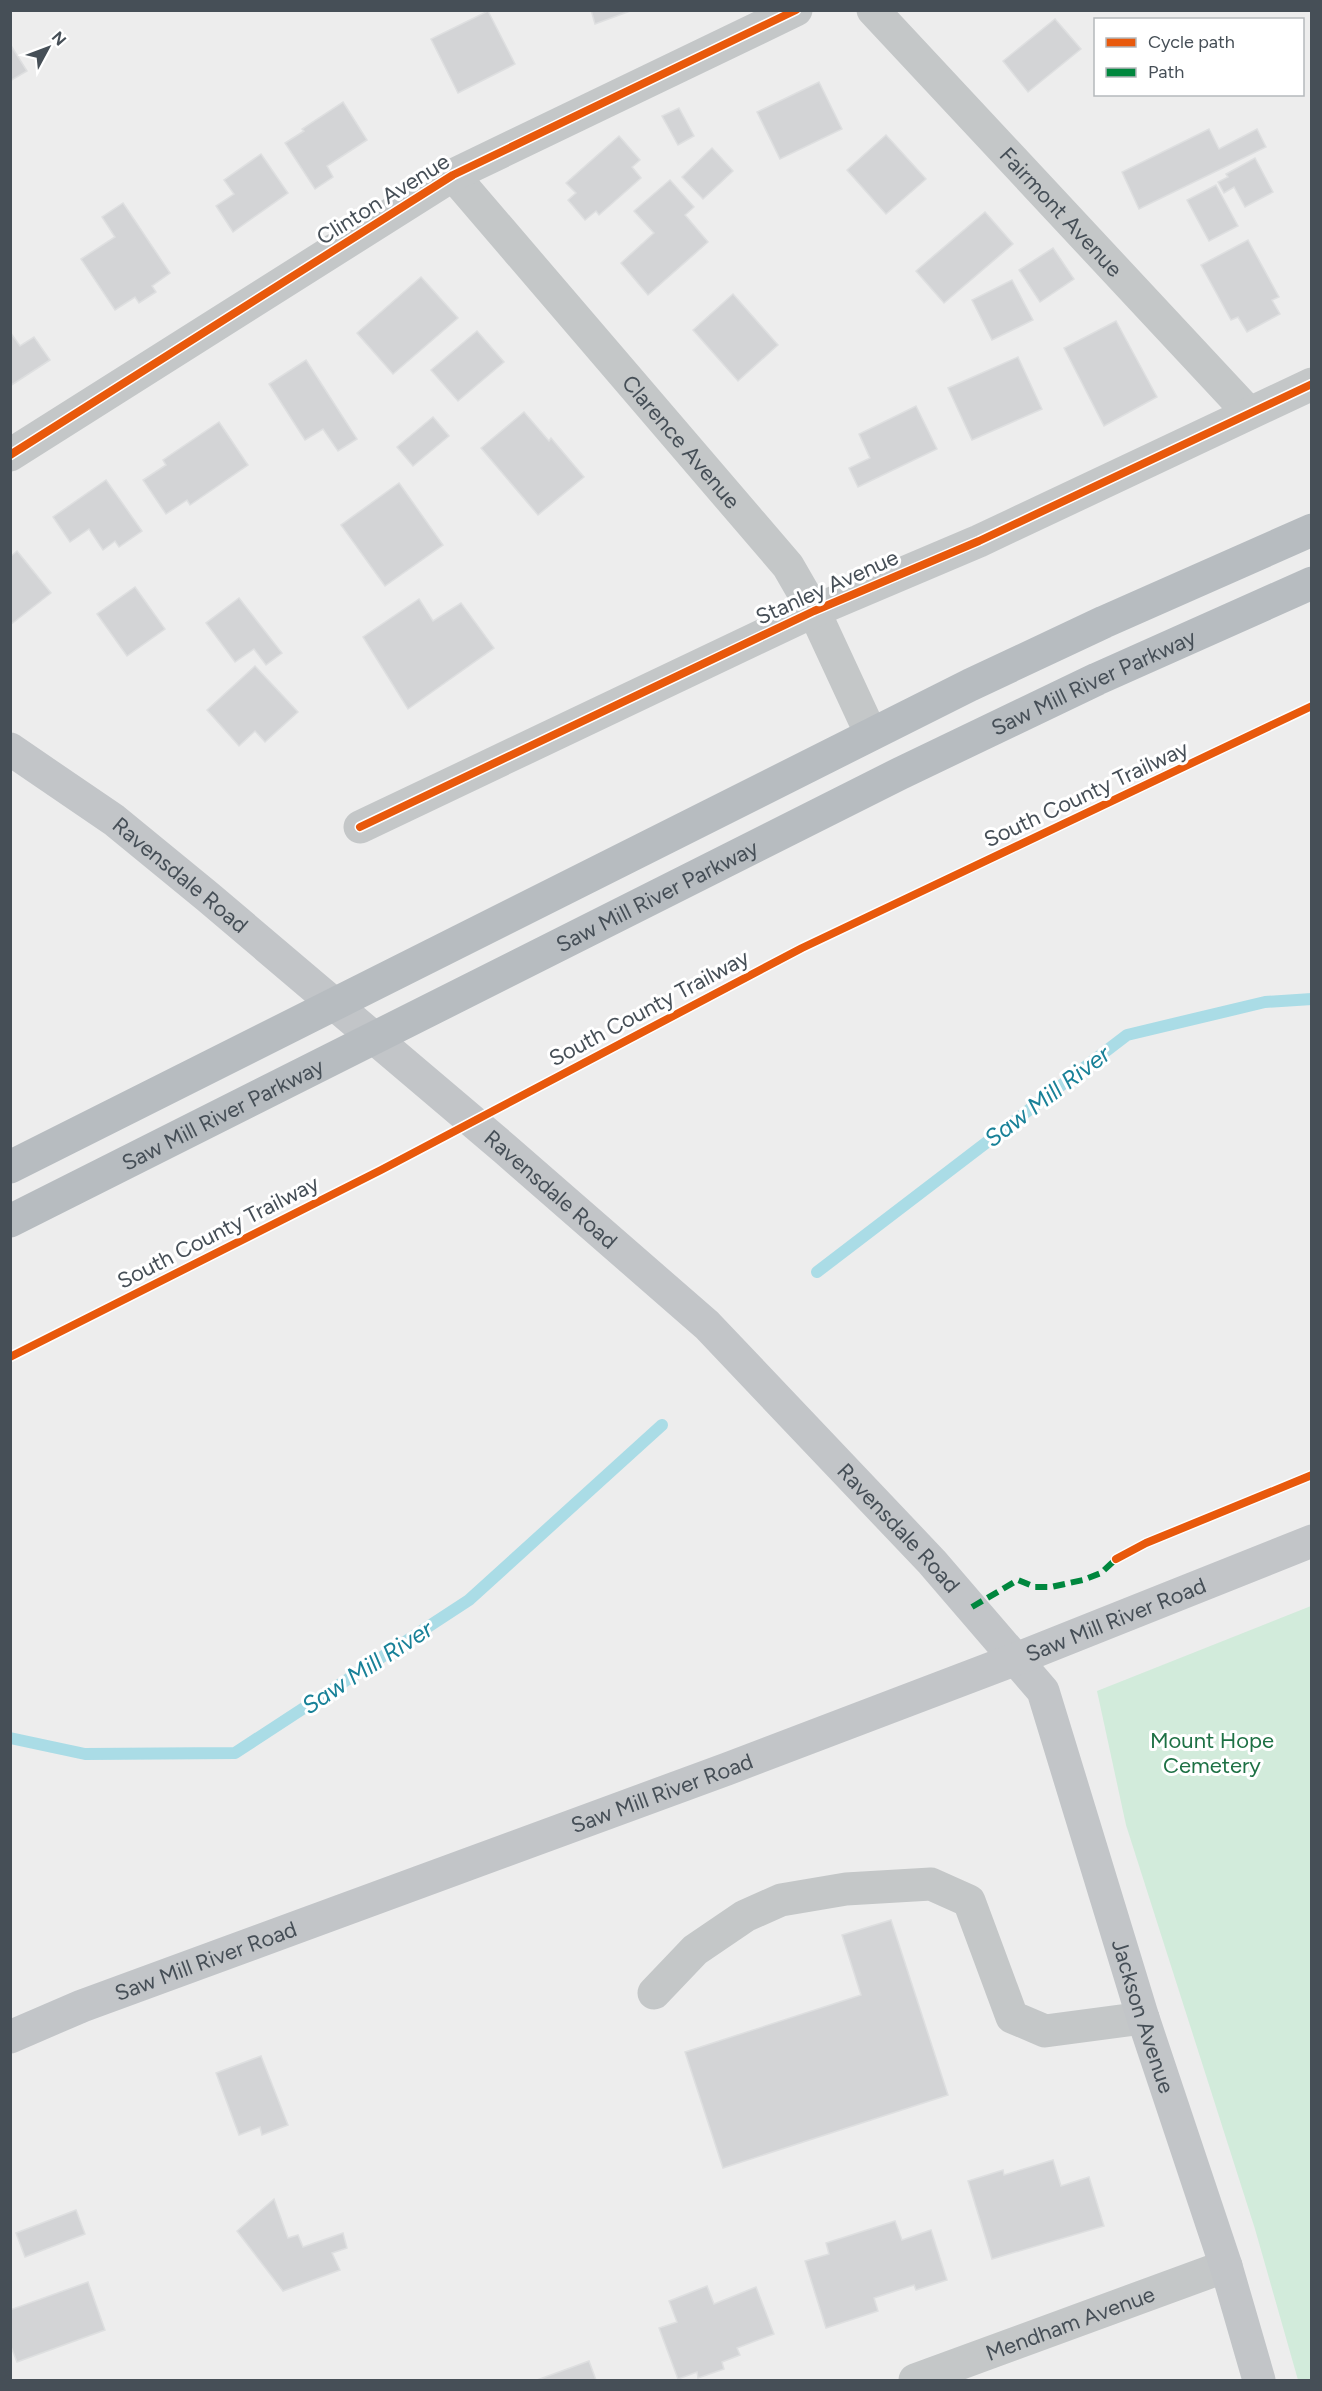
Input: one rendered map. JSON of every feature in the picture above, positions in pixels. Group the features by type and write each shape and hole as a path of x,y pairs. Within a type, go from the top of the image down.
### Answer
{"highway":[{"path":"10,1167 871,734 1104,622 1311,530"},
{"name":"Saw Mill River Parkway","path":"10,1221 898,774 1097,679 1311,583"}],"main road":[{"name":"Ravensdale Road","path":"10,749 114,820 208,897 505,1149 707,1325 932,1562 1016,1659"},
{"name":"Saw Mill River Road","path":"10,2037 82,2006 727,1769 1016,1659 1311,1541"},
{"name":"Jackson Avenue","path":"1016,1659 1043,1691 1143,2018 1226,2266 1259,2380"}],"street":[{"name":"Clinton Avenue","path":"10,455 453,175 796,10"},
{"name":"Fairmont Avenue","path":"873,10 1249,412"},
{"name":"Clarence Avenue","path":"453,175 788,566 814,611 871,734"},
{"name":"Stanley Avenue","path":"360,828 814,611 979,541 1311,384"},
{"path":"654,1993 695,1950 745,1916 781,1900 846,1889 931,1884 969,1901 1012,2017 1023,2024 1045,2031 1143,2018"},
{"name":"Mendham Avenue","path":"915,2380 1226,2266"}],"green space":[{"name":"Mount Hope Cemetery","path":"1311,1606 1312,2380 1298,2380 1255,2229 1126,1825 1097,1691"}],"building":[{"path":"591,10 633,10 595,24"},
{"path":"488,11 515,64 458,93 431,39"},
{"path":"1055,19 1081,49 1028,92 1003,61"},
{"path":"10,44 27,71 10,81"},
{"path":"819,82 842,129 780,159 757,112"},
{"path":"343,102 367,140 327,166 333,177 315,189 285,143"},
{"path":"679,108 694,136 678,145 662,116"},
{"path":"1209,129 1219,149 1257,129 1266,147 1139,209 1122,172"},
{"path":"886,135 926,179 886,214 847,170"},
{"path":"619,136 640,160 632,167 641,178 599,215 596,211 585,220 568,200 576,193 566,183"},
{"path":"712,148 733,171 703,199 682,177"},
{"path":"261,154 288,193 233,232 216,206 234,194 224,180"},
{"path":"1255,158 1273,192 1245,207 1234,187 1224,193 1218,182 1228,177 1226,174"},
{"path":"670,180 694,207 685,215 708,242 648,295 621,263 654,233 634,211"},
{"path":"1216,185 1238,226 1209,241 1187,200"},
{"path":"123,203 170,273 152,286 156,292 139,303 135,297 115,310 81,259 115,237 102,217"},
{"path":"985,212 1013,244 944,303 916,271"},
{"path":"1248,240 1279,297 1272,300 1280,314 1247,332 1238,317 1231,320 1201,265"},
{"path":"1053,248 1074,279 1040,302 1019,270"},
{"path":"421,277 458,318 393,374 357,333"},
{"path":"1012,280 1033,320 992,340 972,300"},
{"path":"733,294 778,345 738,381 693,330"},
{"path":"1116,321 1157,397 1104,426 1064,348"},
{"path":"477,331 504,362 458,401 431,370"},
{"path":"10,332 20,346 34,337 50,360 10,386"},
{"path":"1018,357 1042,409 972,440 948,388"},
{"path":"306,360 357,439 338,451 323,429 305,440 269,384"},
{"path":"916,406 937,449 858,487 849,468 870,458 859,434"},
{"path":"524,412 549,441 551,438 584,477 538,515 481,448"},
{"path":"433,417 449,436 413,466 397,447"},
{"path":"219,422 248,465 190,505 187,500 166,514 143,480 166,465 163,460"},
{"path":"106,480 142,531 119,547 115,541 103,550 89,529 70,542 53,517"},
{"path":"399,483 443,545 385,586 341,525"},
{"path":"17,551 51,593 10,625 10,557"},
{"path":"135,587 165,629 127,656 97,614"},
{"path":"239,598 282,653 266,665 254,649 235,662 206,623"},
{"path":"419,599 433,621 461,603 494,648 408,709 363,637"},
{"path":"255,666 298,712 265,742 255,731 239,746 207,710"},
{"path":"891,1920 948,2095 723,2168 685,2052 861,1995 842,1935"},
{"path":"261,2056 288,2125 262,2135 260,2127 239,2135 216,2073"},
{"path":"1053,2160 1061,2186 1089,2177 1104,2226 992,2259 968,2181 1003,2170 1004,2175"},
{"path":"274,2199 288,2238 298,2235 303,2247 343,2233 347,2248 332,2253 340,2270 283,2291 237,2231"},
{"path":"76,2210 85,2234 25,2257 16,2233"},
{"path":"895,2221 902,2240 931,2230 947,2280 916,2290 914,2285 874,2298 878,2311 826,2328 805,2261 829,2254 826,2243"},
{"path":"88,2282 105,2330 17,2362 10,2344 10,2310"},
{"path":"707,2286 714,2304 756,2287 774,2334 737,2348 740,2355 722,2362 724,2369 698,2378 697,2372 678,2379 659,2328 677,2322 669,2301"},
{"path":"589,2361 596,2380 537,2380"}],"waterway":[{"name":"Saw Mill River","path":"817,1272 1127,1035 1265,1002 1312,999"},
{"name":"Saw Mill River","path":"10,1738 85,1754 235,1753 469,1600 662,1425"}],"marked path":[{"path":"972,1607 1018,1580 1035,1587 1051,1587 1083,1580 1101,1573 1116,1559"}],"cycle path":[{"path":"10,455 453,175 796,10"},
{"path":"360,827 814,611 979,541 1312,384"},
{"name":"South County Trailway","path":"10,1357 381,1170 802,948 1312,706"},
{"path":"1116,1559 1146,1543 1312,1475"}]}
